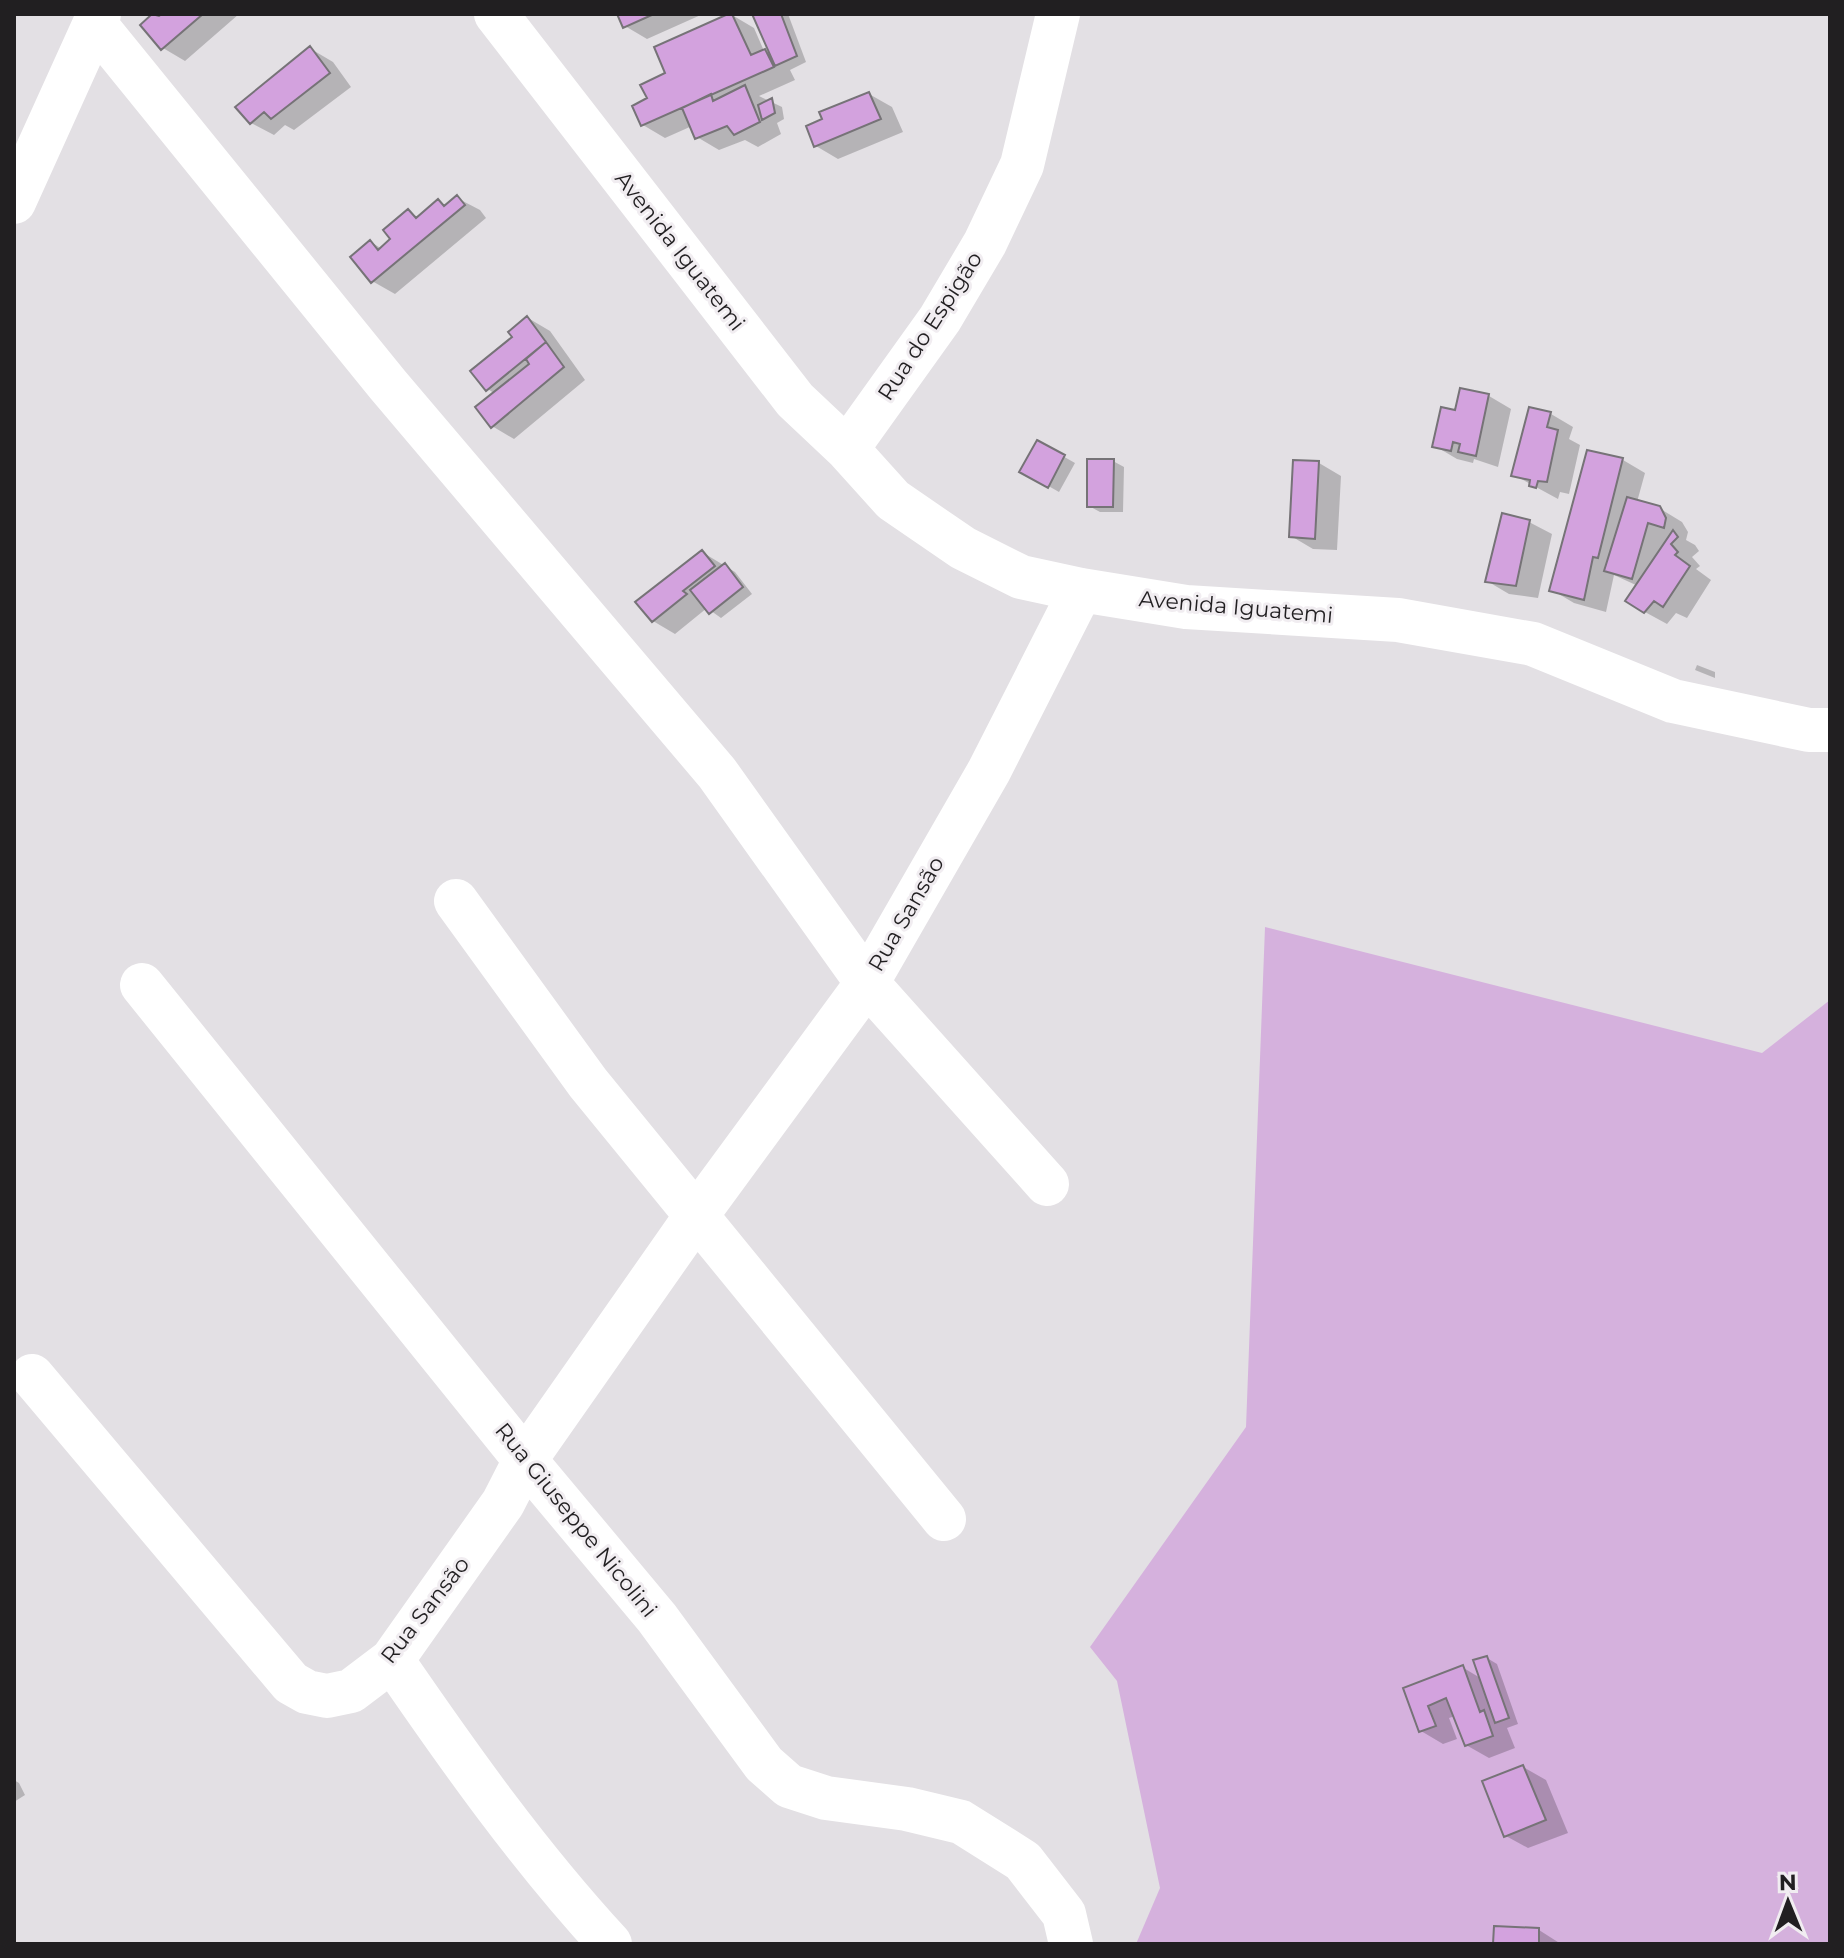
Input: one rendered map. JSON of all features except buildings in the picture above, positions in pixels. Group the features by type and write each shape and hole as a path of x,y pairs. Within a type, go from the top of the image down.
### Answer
{"street":[{"name":"Avenida Iguatemi","path":"496,14 795,400 847,449 893,500 963,548 1021,577 1081,590 1186,607 1398,620 1533,644 1673,701 1809,730 1830,730"},
{"name":"Rua do Espigão","path":"847,449 940,319 985,243 1022,165 1058,14"},
{"path":"14,202 97,19 388,385 717,773 867,983 1047,1184"},
{"name":"Rua Sansão","path":"32,1376 291,1683 307,1692 327,1696 351,1691 392,1660 495,1514 525,1460 696,1216 867,983 989,771 1081,590"},
{"path":"456,901 588,1083 944,1519"},
{"name":"Rua Giuseppe Nicolini","path":"142,985 525,1460 657,1618 764,1764 789,1786 826,1798 907,1809 961,1822 1023,1861 1064,1914 1071,1944"},
{"path":"392,1660 494,1806 549,1877 610,1944"}],"shaded area":[{"path":"1265,927 1762,1053 1830,1000 1830,1944 1136,1944 1160,1888 1117,1681 1090,1647 1246,1427"}]}
